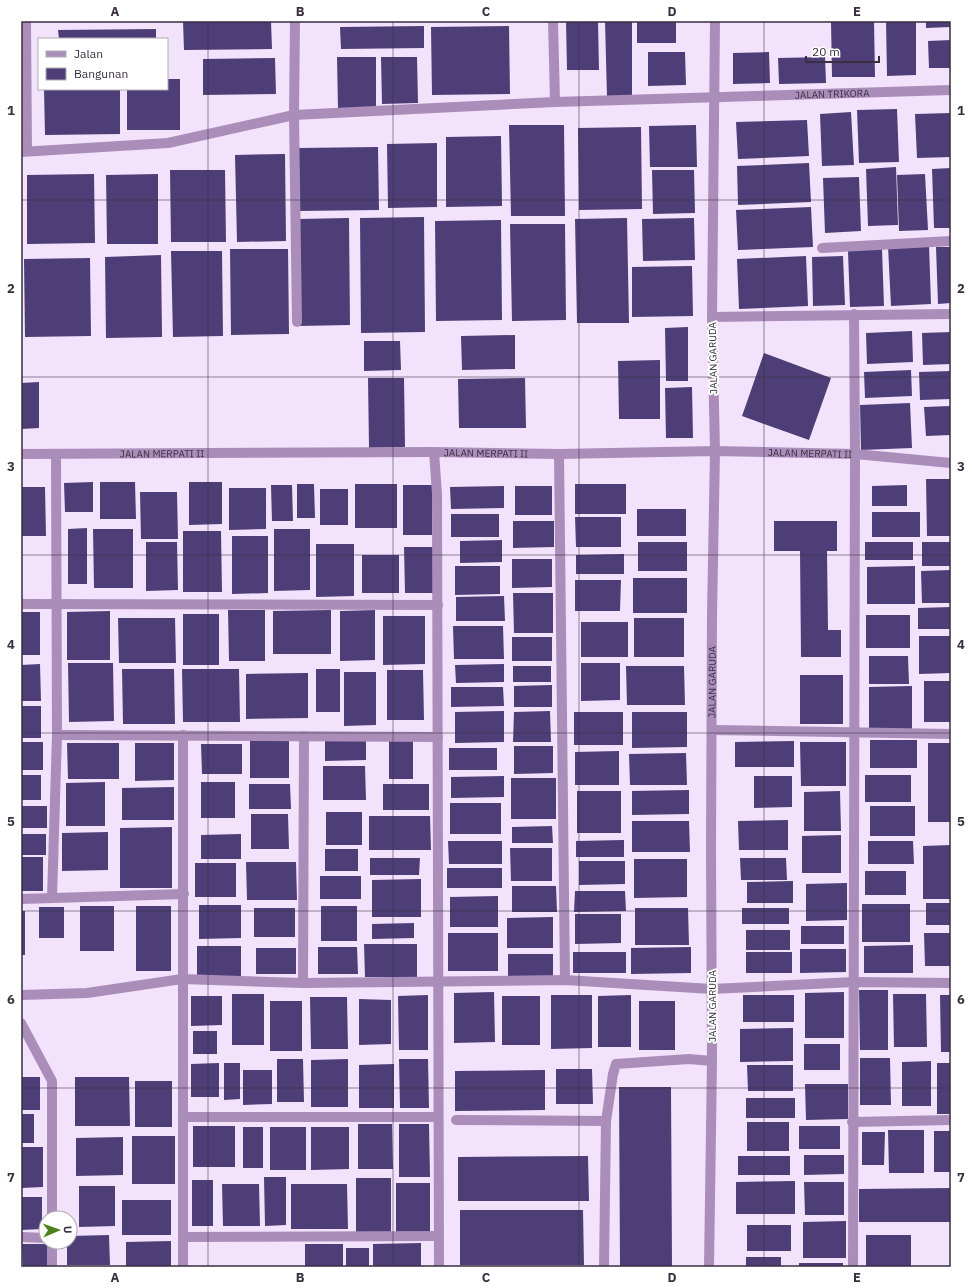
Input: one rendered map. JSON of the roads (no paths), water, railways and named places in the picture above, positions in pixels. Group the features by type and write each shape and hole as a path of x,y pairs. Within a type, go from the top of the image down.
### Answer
{"street":[{"path":"24,151 26,21"},
{"path":"295,21 294,115 297,322"},
{"path":"554,21 555,102"},
{"name":"JALAN GARUDA","path":"709,1267 712,1061 712,730 715,451 712,317 715,21"},
{"name":"JALAN TRIKORA","path":"24,151 168,143 294,115 555,102 951,90"},
{"path":"822,248 951,241"},
{"path":"712,317 854,314 951,314"},
{"path":"853,1267 854,314"},
{"name":"JALAN MERPATI II","path":"21,454 434,452 559,454 715,451 855,454 951,463"},
{"path":"434,452 437,494 438,605 439,1267"},
{"path":"52,898 57,735 56,454"},
{"path":"559,454 565,980"},
{"path":"21,604 438,605"},
{"path":"712,730 951,734"},
{"path":"57,735 438,737"},
{"path":"183,735 183,1267"},
{"path":"304,736 304,983"},
{"path":"21,899 184,894"},
{"path":"21,995 87,993 182,979 304,983 565,980 712,989 854,982 951,983"},
{"path":"21,1023 52,1081 52,1210"},
{"path":"604,1267 606,1121 613,1074 616,1064 689,1059 712,1061"},
{"path":"183,1117 438,1117"},
{"path":"456,1120 606,1121"},
{"path":"852,1122 951,1120"},
{"path":"183,1237 438,1236"},
{"path":"21,1237 38,1238"},
{"path":"52,1250 52,1267"}]}
